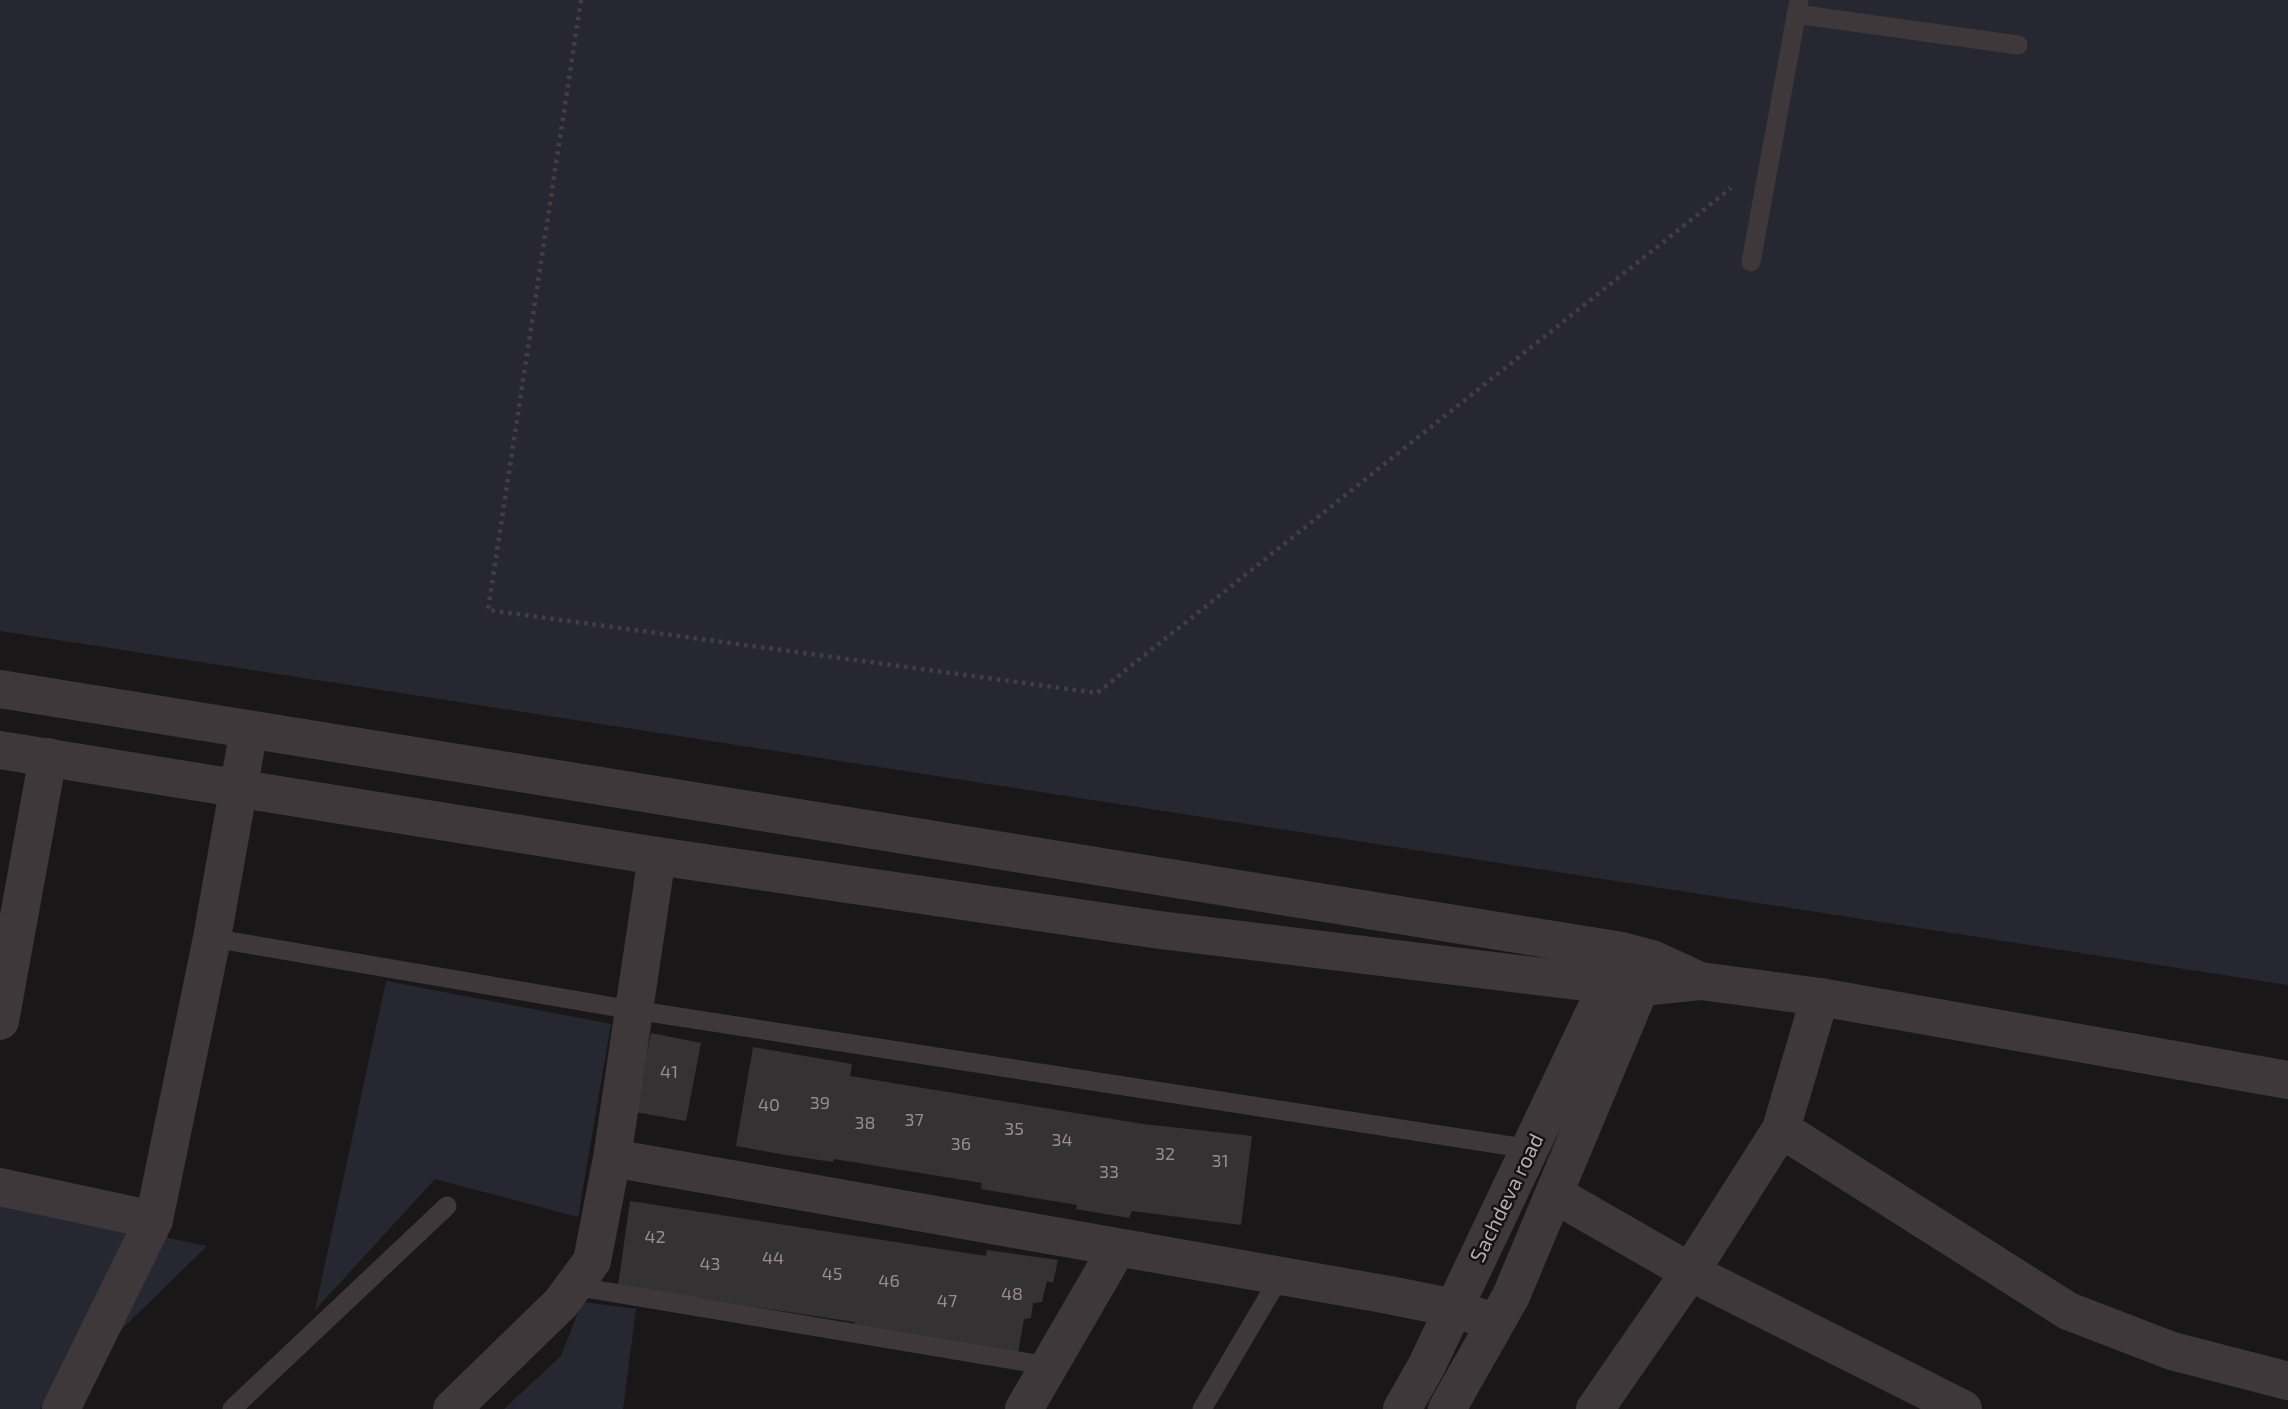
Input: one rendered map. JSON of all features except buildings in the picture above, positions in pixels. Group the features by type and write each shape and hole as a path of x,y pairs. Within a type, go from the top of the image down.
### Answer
{"street":[{"path":"0,689 249,729 1631,971 1820,997 2288,1080"},
{"path":"61,1409 154,1220 212,938 249,729"},
{"path":"0,750 657,856 1160,930 1631,971"},
{"path":"0,1021 7,944 48,757"},
{"path":"452,1409 561,1303 592,1261 612,1158 657,856"},
{"name":"Sachdeva road","path":"1402,1409 1426,1367 1530,1149 1631,971"},
{"name":"Sachdeva road","path":"1447,1409 1511,1296 1554,1194 1631,971"},
{"path":"1595,1409 1690,1272 1781,1129 1820,997"},
{"path":"1781,1129 2068,1311 2172,1351 2288,1381"},
{"path":"612,1158 1280,1275 1454,1308 1495,1323"},
{"path":"0,1187 154,1220"},
{"path":"1554,1194 1690,1272 1963,1409"},
{"path":"1024,1409 1118,1247"}],"lane":[{"path":"1751,262 1797,7 2018,45"},
{"path":"212,938 634,1009 1530,1149"},
{"path":"232,1409 447,1206"},
{"path":"1202,1409 1280,1275"},
{"path":"573,1286 1049,1366"}],"path":[{"path":"581,0 488,610 1097,694 1770,157"}],"shaded area":[{"path":"0,0 2288,0 2288,985 0,631"},
{"path":"386,981 611,1024 578,1217 435,1179 315,1310"},
{"path":"0,1203 207,1246 40,1409 0,1409"},
{"path":"582,1302 636,1309 623,1409 504,1409 561,1356"}]}
